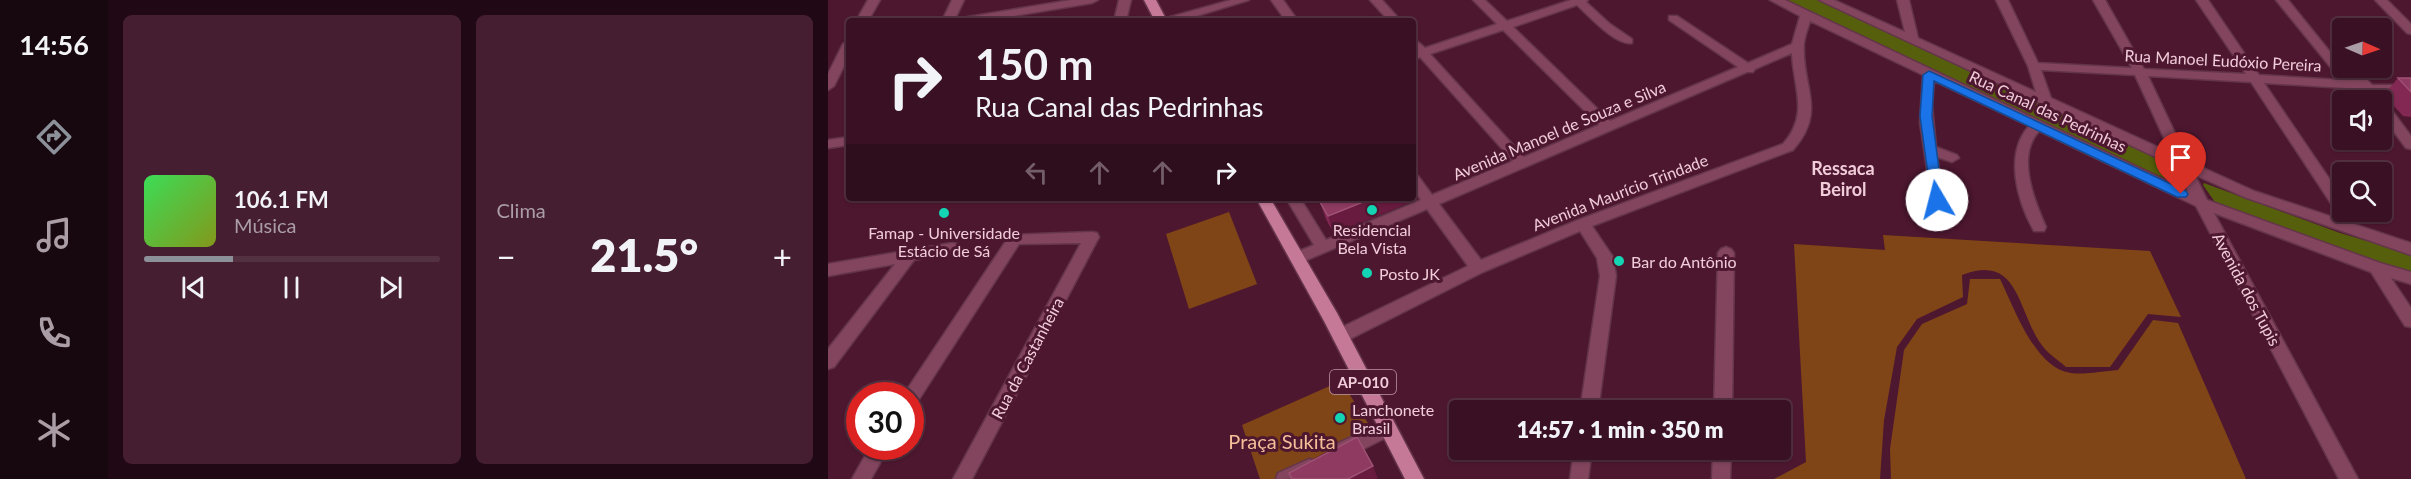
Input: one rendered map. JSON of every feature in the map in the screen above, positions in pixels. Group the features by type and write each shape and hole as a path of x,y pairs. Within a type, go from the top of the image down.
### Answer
{"main road":[{"path":"1150,0 1159,18"},
{"name":"AP-010","path":"1265,201 1340,336 1415,479"}],"street":[{"path":"864,18 874,0"},
{"path":"949,18 958,0"},
{"path":"1005,18 1034,16 1092,0"},
{"path":"1121,18 1125,0"},
{"path":"1188,18 1243,0"},
{"path":"1277,0 1290,18"},
{"path":"1376,0 1392,18"},
{"path":"1479,0 1609,127"},
{"path":"1522,163 1418,54 1580,0 1606,26 1628,41"},
{"name":"Rua Canal das Pedrinhas","path":"1776,0 1929,75 2200,201 2376,268 2411,278"},
{"name":"Rua Canal das Pedrinhas","path":"1825,0 2249,194 2411,249"},
{"path":"1903,0 1913,40"},
{"path":"2002,0 2034,66 2045,100"},
{"name":"Avenida dos Tupis","path":"2099,0 2140,72 2200,201 2349,479"},
{"path":"2202,0 2332,195"},
{"path":"2282,0 2349,84 2359,90"},
{"path":"2293,0 2332,46"},
{"path":"2380,0 2411,31"},
{"name":"Avenida Maurício Trindade","path":"1340,336 1478,268 1583,224 1788,147 1801,133 1804,120 1804,83 1798,46 1806,14"},
{"path":"1673,18 1749,69"},
{"name":"Avenida Manoel de Souza e Silva","path":"1297,258 1749,69 1798,46"},
{"path":"828,86 846,50"},
{"name":"Rua Manoel Eudóxio Pereira","path":"2034,66 2349,84"},
{"path":"1929,75 1926,116 1937,200"},
{"path":"2392,91 2411,89"},
{"path":"2392,120 2411,145"},
{"path":"2037,126 2027,137 2023,151 2023,172 2032,214 2038,227"},
{"path":"2392,132 2411,153"},
{"path":"828,144 846,141"},
{"path":"1930,150 1952,158"},
{"path":"1416,183 1478,268"},
{"path":"1295,201 1327,244"},
{"path":"2351,222 2359,233"},
{"path":"1583,224 1605,257 1608,276 1591,400"},
{"name":"Rua da Castanheira","path":"921,382 1015,239 1092,237 962,479"},
{"path":"828,270 952,248"},
{"path":"1723,400 1726,254"},
{"path":"828,362 910,255"},
{"path":"2376,268 2411,321"},
{"path":"1285,479 1387,428"},
{"path":"861,479 872,460"},
{"path":"1579,479 1582,460"},
{"path":"1721,479 1722,460"}],"green space":[{"path":"1229,212 1257,284 1189,309 1166,234"},
{"path":"1883,235 2150,251 2181,317 2148,314 2110,367 2066,367 2041,344 2014,288 2006,278 1995,272 1981,270 1962,275 1963,297 1917,319 1897,347 1884,420 1880,479 1774,479 1806,462 1794,244 1885,250"},
{"path":"1970,279 2000,279 2019,320 2036,349 2058,369 2071,373 2118,370 2153,320 2178,323 2246,479 1891,479 1890,449 1904,350 1922,324 1967,304"},
{"name":"Praça Sukita","path":"1341,381 1371,428 1276,479 1260,479 1242,425"}],"shaded area":[{"path":"1785,0 1821,0 2174,166 2188,184 2177,184"},
{"path":"2204,183 2340,233 2411,254 2411,274 2312,242 2217,205 2203,185"}],"building":[{"path":"2398,78 2411,78 2411,92"},
{"path":"1322,201 1366,201 1328,216 1320,202"},
{"path":"1357,437 1373,466 1348,479 1292,479 1289,473"}],"place":[{"name":"Residencial Bela Vista","path":"1372,210"},
{"name":"Famap - Universidade Estácio de Sá","path":"944,213"},
{"name":"Bar do Antônio","path":"1619,261"},
{"name":"Posto JK","path":"1367,273"},
{"name":"Lanchonete Brasil","path":"1340,418"}],"district":[{"name":"Ressaca Beirol","path":"1843,178"}],"route":[{"path":"1937,200 1927,132 1926,91 1929,75 2181,194"}]}
